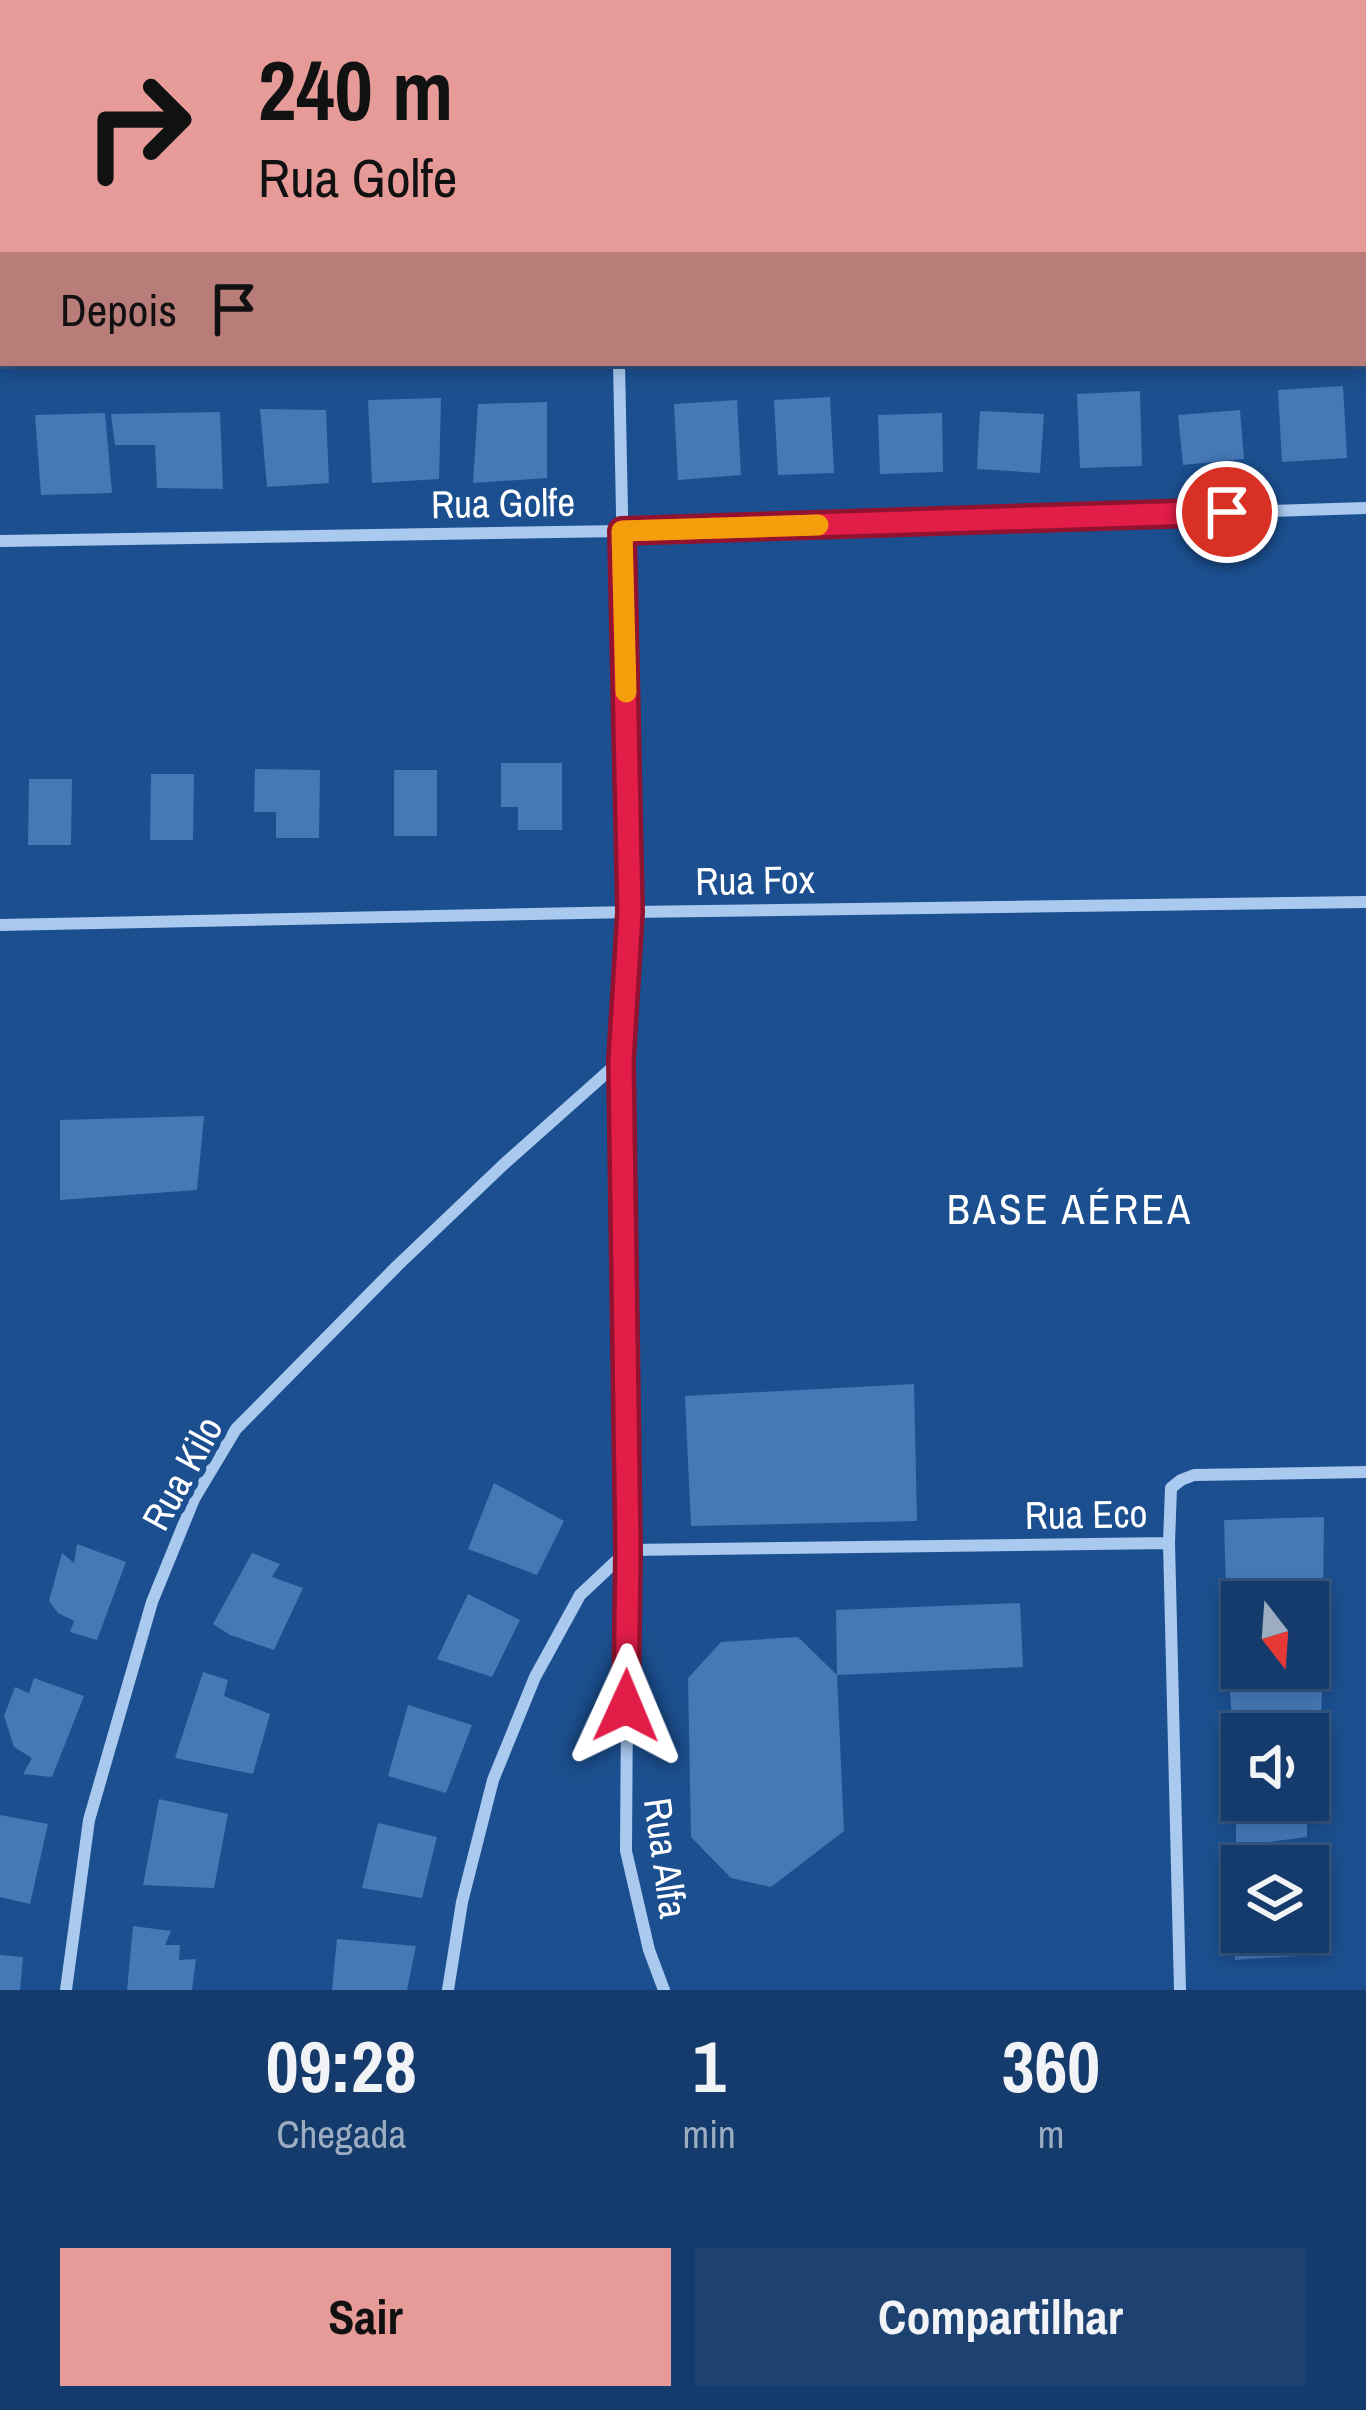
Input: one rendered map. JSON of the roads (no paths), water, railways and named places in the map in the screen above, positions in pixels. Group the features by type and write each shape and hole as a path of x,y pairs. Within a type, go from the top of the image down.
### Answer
{"street":[{"name":"Rua Alfa","path":"619,366 630,912 621,1060 628,1550 626,1850 649,1950 664,1990"},
{"name":"Rua Golfe","path":"0,541 622,531 1366,508"},
{"name":"Rua Fox","path":"0,925 1366,902"},
{"name":"Rua Kilo","path":"66,1990 89,1820 152,1602 194,1499 225,1446 267,1396 397,1266 621,1060"},
{"path":"1169,1543 1172,1488 1194,1475 1366,1472"},
{"name":"Rua Eco","path":"628,1550 1169,1543 1180,1990"},
{"path":"448,1990 462,1902 493,1780 535,1677 580,1595 628,1550"}],"district":[{"name":"BASE AÉREA","path":"1070,1209"}]}
